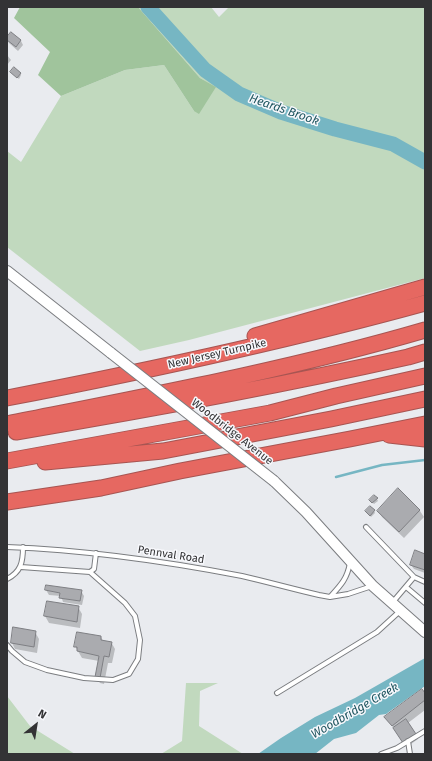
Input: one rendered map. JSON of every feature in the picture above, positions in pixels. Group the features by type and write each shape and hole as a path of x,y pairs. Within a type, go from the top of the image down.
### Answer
{"highway":[{"path":"159,366 281,328 425,287"},
{"name":"New Jersey Turnpike","path":"7,398 255,345 425,303"},
{"path":"7,424 288,365 368,347 425,330"},
{"path":"7,434 242,392 408,358 425,352"},
{"path":"13,460 270,413 336,396 425,376"},
{"path":"13,460 48,463 163,451 331,419 425,399"},
{"path":"7,502 101,488 180,471 425,424"},
{"path":"376,434 425,438"}],"street":[{"name":"Woodbridge Avenue","path":"7,270 274,481 298,504 373,586 425,632"}],"lane":[{"path":"366,528 414,577 425,582"},
{"name":"Pennval Road","path":"7,547 96,553 166,562 330,596 348,594 373,586"},
{"path":"7,579 15,575 21,567 23,548"},
{"path":"90,572 94,569 96,553"},
{"path":"330,596 344,581 348,574 350,561"},
{"path":"7,645 25,662 47,670 84,678 113,680 128,674 138,660 140,640 135,616 125,604 90,572 21,567"},
{"path":"391,603 414,577"},
{"path":"406,587 425,603"},
{"path":"277,693 377,632 400,611"},
{"path":"381,754 397,748 425,731"},
{"path":"408,741 410,754"}],"green space":[{"path":"20,7 138,7 200,78 216,87 199,114 194,111 164,65 125,70 61,96 38,75 50,52 14,18"},
{"path":"138,7 211,7 219,17 229,7 425,7 425,278 189,340 140,351 7,247 7,151 21,162 61,96 125,70 164,65 194,111 215,87 200,78"},
{"path":"186,683 218,683 200,691 199,726 243,754 161,754 182,741"},
{"path":"7,696 30,726 75,754 7,754"}],"water":[{"name":"Woodbridge Creek","path":"425,658 425,686 386,714 379,715 356,733 334,739 315,754 258,754 315,717 355,698"}],"building":[{"path":"11,32 21,40 16,47 7,40 7,37"},
{"path":"14,67 21,73 17,78 10,72"},
{"path":"398,488 420,510 399,532 377,511"},
{"path":"374,495 378,498 372,503 369,500"},
{"path":"370,506 375,510 370,516 365,511"},
{"path":"415,550 425,554 425,570 410,565"},
{"path":"46,585 82,590 80,601 59,598 60,593 45,590"},
{"path":"47,601 79,606 77,622 44,616"},
{"path":"13,627 36,631 34,647 11,643"},
{"path":"77,632 101,636 101,640 112,642 109,657 104,656 100,678 95,677 99,656 77,651 77,647 74,647"},
{"path":"422,689 425,693 425,700 392,726 384,717"},
{"path":"406,719 416,734 403,743 393,728"}],"waterway":[{"name":"Heards Brook","path":"148,7 205,70 239,94 281,112 335,129 393,144 425,162"},
{"path":"336,477 382,465 425,460"}]}
